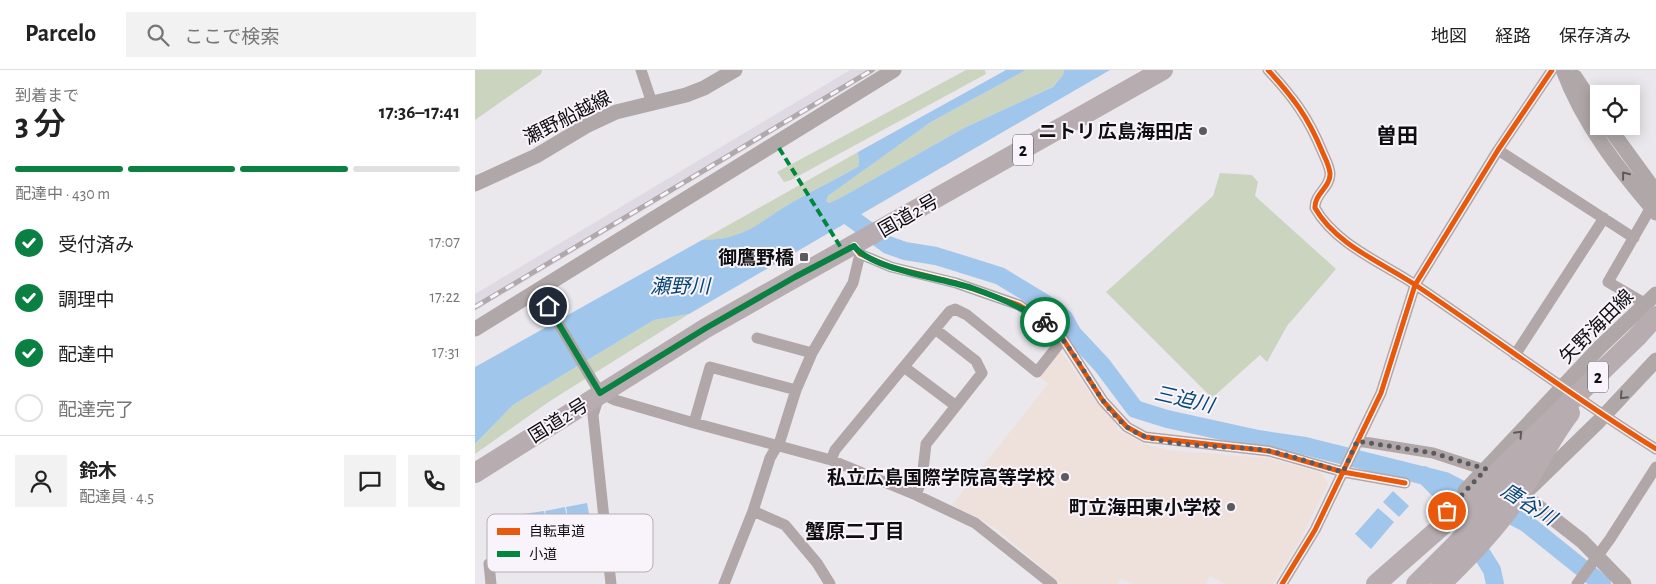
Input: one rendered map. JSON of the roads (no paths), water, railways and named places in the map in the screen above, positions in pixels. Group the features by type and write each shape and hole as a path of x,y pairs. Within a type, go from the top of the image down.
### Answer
{"highway":[{"name":"国道2号","path":"475,472 597,388 795,277 857,248 883,229 1163,70"},
{"name":"2","path":"1396,584 1560,420 1637,336 1653,305"},
{"path":"1377,584 1442,526 1637,336"},
{"path":"1441,584 1496,526 1526,483 1559,428 1637,336"},
{"name":"2","path":"1416,584 1462,538 1560,420"}],"main road":[{"name":"瀬野船越線","path":"475,184 536,156 586,126 616,112 704,88 735,70"},
{"path":"475,329 894,70"},
{"path":"1563,70 1593,130 1654,206"},
{"path":"1569,70 1590,100"},
{"path":"1615,135 1656,192"},
{"name":"矢野海田線","path":"1377,584 1562,388 1653,305"},
{"path":"1434,584 1604,416 1656,360"},
{"path":"1518,500 1582,541 1593,561 1624,584"}],"street":[{"path":"641,70 652,103"},
{"path":"1268,70 1295,100 1311,124 1330,174 1328,184 1316,201 1315,208 1337,233 1361,252 1415,285 1562,388 1656,449"},
{"path":"1282,584 1315,530 1381,394 1415,285 1551,70"},
{"path":"1499,150 1634,238"},
{"path":"1653,305 1608,282 1654,206"},
{"path":"1515,355 1604,218"},
{"path":"724,584 753,511 769,458 777,446 796,390 812,353 853,284 857,248 891,267 956,283 1019,306 1047,323 1063,339 1103,401 1127,427 1145,437 1269,451 1405,483"},
{"path":"538,289 597,388 615,400 831,460 916,495 975,523 1052,584"},
{"path":"831,460 835,450 950,311 955,309 967,315 1037,372 1063,339"},
{"path":"916,495 923,479 926,444 982,373 976,360 935,329"},
{"path":"757,338 812,353"},
{"path":"694,423 710,367 796,390"},
{"path":"904,367 956,406"},
{"path":"597,388 593,415 603,514"},
{"path":"1356,443 1433,453 1486,469 1518,500"},
{"path":"1594,584 1581,579 1610,540 1656,467"},
{"path":"753,511 785,526 817,563 830,584"}],"water":[{"name":"瀬野川","path":"1006,70 1026,70 931,122 828,196 826,201 829,203 840,198 964,128 1053,87 1063,75 1064,70 1110,70 689,314 654,320 513,405 475,444 475,367 702,240 732,236 754,227 798,199 859,166 858,152"},
{"path":"1393,491 1409,506 1399,517 1383,502"},
{"path":"587,503 589,514 567,514 566,507"},
{"path":"565,507 566,514 546,514 545,511"},
{"path":"1378,508 1394,522 1371,549 1355,534"},
{"path":"544,511 544,514 523,514"}],"waterway":[{"name":"三迫川","path":"839,209 888,245 905,251 936,256 1000,276 1056,310 1064,318 1073,334 1102,365 1135,409 1167,419 1258,439 1305,446 1445,481 1526,523 1602,584"},
{"name":"三迫川","path":"1424,475 1446,497 1492,570 1495,584"}],"railway":[{"path":"475,307 872,70"}],"place":[{"name":"ニトリ 広島海田店","path":"1203,131"},
{"name":"御鷹野橋","path":"804,257"},
{"name":"私立広島国際学院高等学校","path":"1065,477"},
{"name":"町立海田東小学校","path":"1231,507"}],"district":[{"name":"曽田","path":"1397,136"},
{"name":"蟹原二丁目","path":"855,531"}],"water label":[{"name":"唐谷川","path":"1529,504"}]}
